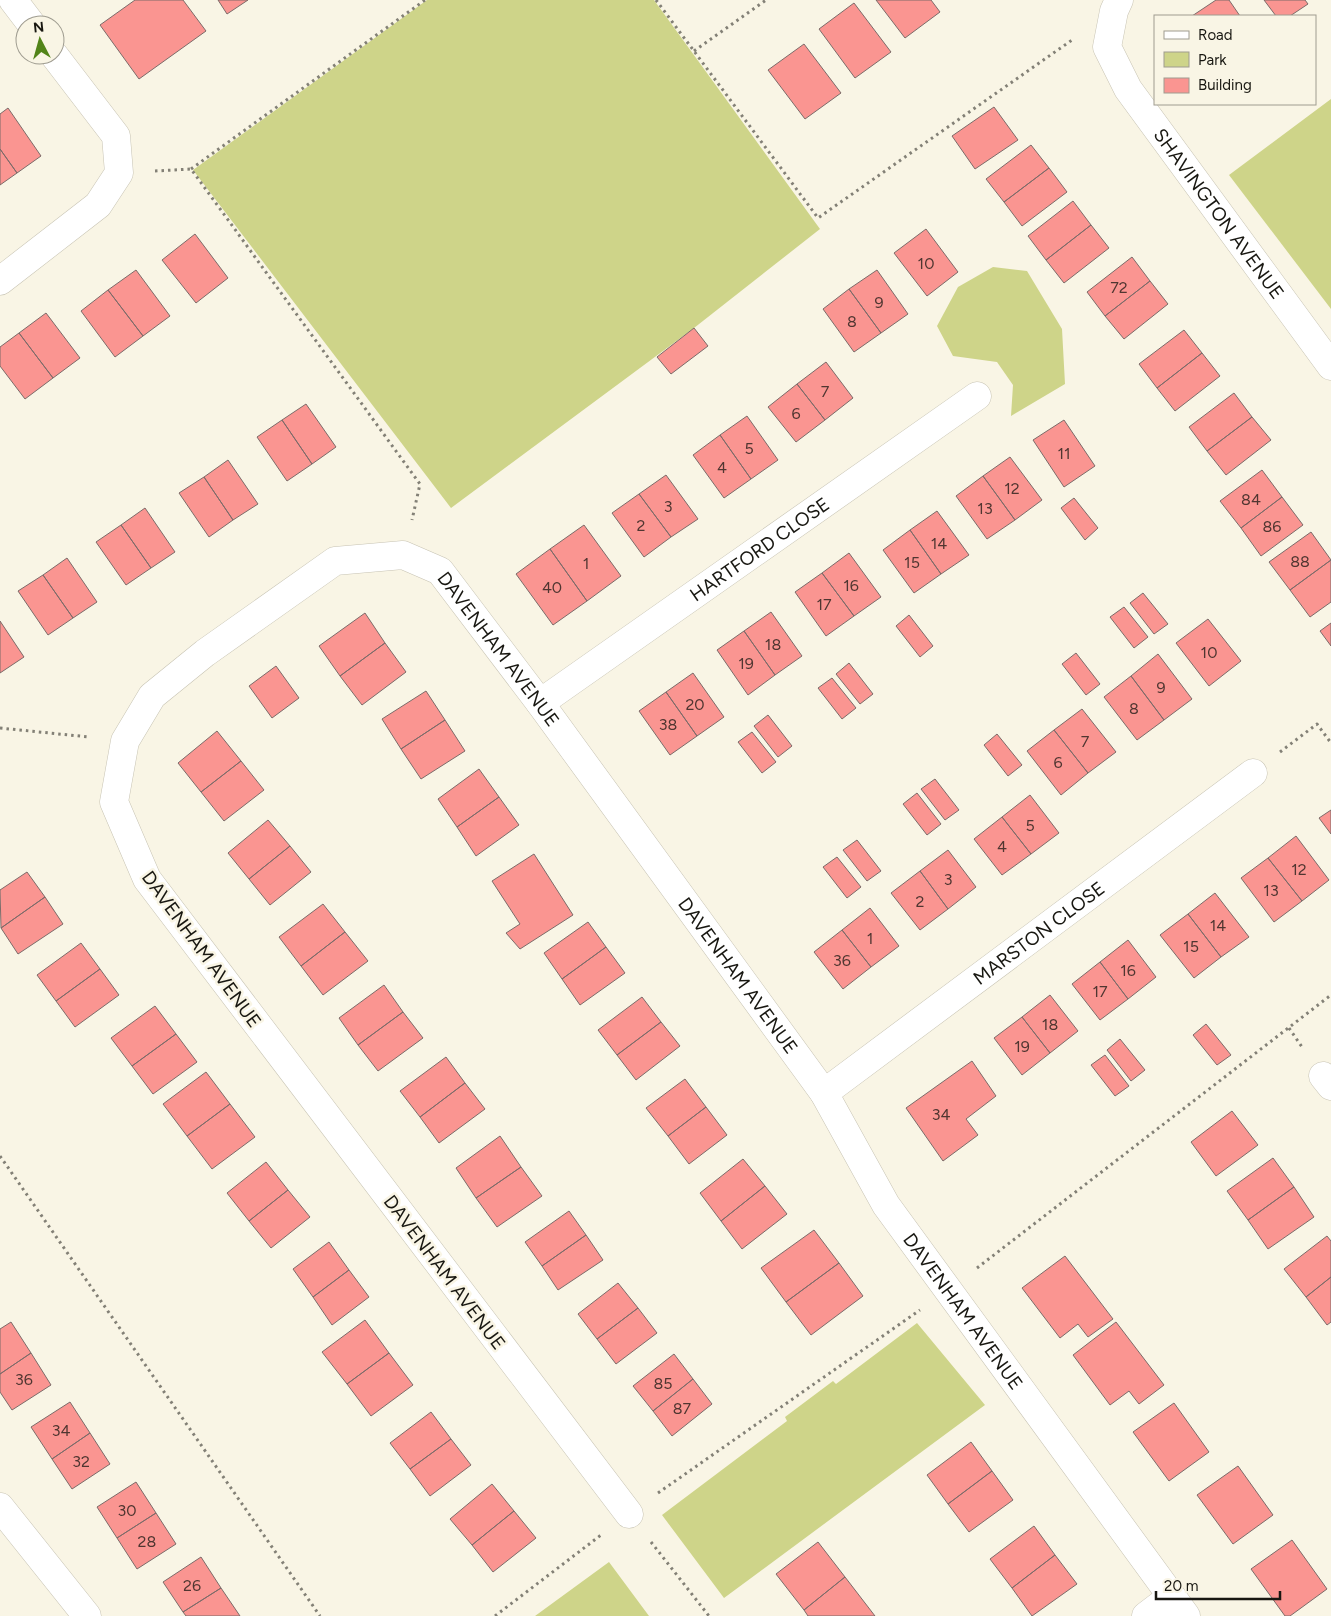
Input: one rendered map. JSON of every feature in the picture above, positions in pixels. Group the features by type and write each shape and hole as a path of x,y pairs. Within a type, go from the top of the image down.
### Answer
{"street":[{"path":"15,1 25,15"},
{"name":"SHAVINGTON AVENUE","path":"1116,5 1107,47 1128,89 1331,366"},
{"path":"0,281 98,205 119,173 116,136 62,65"},
{"name":"HARTFORD CLOSE","path":"540,703 977,396"},
{"name":"DAVENHAM AVENUE","path":"628,1514 147,879 114,802 125,741 152,696 205,654 335,561 403,555 440,571 540,703 824,1093 886,1205 1179,1606"},
{"name":"MARSTON CLOSE","path":"824,1093 1253,772"},
{"path":"0,1507 88,1616"},
{"path":"1146,1616 1179,1606"}],"path":[{"path":"119,173 192,169 425,0"},
{"path":"656,0 818,218 1116,5"},
{"path":"694,51 766,0"},
{"path":"192,169 420,484 403,555"},
{"path":"1253,772 1316,724 1331,743"},
{"path":"0,728 125,741"},
{"path":"495,1616 628,1514 948,1290 1331,995"},
{"path":"0,1156 320,1616"},
{"path":"628,1514 709,1616"}],"green space":[{"path":"427,0 654,0 820,229 694,328 451,508 193,170"},
{"path":"1331,99 1331,309 1229,175"},
{"path":"993,267 1027,271 1062,329 1065,384 1011,416 1013,385 997,362 953,356 937,326 958,287"},
{"path":"917,1323 985,1405 724,1598 662,1515 787,1421 785,1417 833,1381 836,1384"},
{"path":"609,1562 649,1616 535,1616"}],"building":[{"path":"135,0 183,0 206,31 139,79 100,25"},
{"path":"218,0 248,0 227,14"},
{"path":"876,0 931,0 940,12 905,38"},
{"path":"1216,0 1229,0 1239,15 1194,15"},
{"path":"1264,0 1305,0 1308,4 1292,15 1275,15"},
{"path":"854,3 891,52 855,78 819,29"},
{"path":"804,44 841,93 805,119 768,70"},
{"path":"994,107 1018,140 975,169 952,136"},
{"path":"8,108 41,156 17,173 0,149 0,114"},
{"path":"1031,145 1049,168 1004,202 986,179"},
{"path":"0,149 17,173 0,185"},
{"path":"1049,168 1067,192 1022,226 1004,202"},
{"path":"1073,201 1091,225 1046,260 1028,236"},
{"path":"1091,225 1109,248 1064,283 1046,260"},
{"path":"926,229 958,272 927,296 894,253"},
{"path":"195,234 228,278 196,303 162,260"},
{"path":"1132,257 1150,281 1105,316 1087,292"},
{"path":"136,270 170,316 143,336 108,290"},
{"path":"877,270 908,314 881,333 849,289"},
{"path":"1150,281 1168,304 1124,339 1105,316"},
{"path":"849,289 881,333 854,352 823,309"},
{"path":"108,290 143,336 115,357 81,311"},
{"path":"46,313 80,358 53,378 19,333"},
{"path":"694,328 708,346 671,374 657,357"},
{"path":"1184,330 1202,353 1157,388 1139,364"},
{"path":"19,333 53,378 25,399 0,366 0,347"},
{"path":"1202,353 1220,376 1175,411 1157,388"},
{"path":"826,362 853,398 825,420 797,384"},
{"path":"797,384 825,420 796,442 768,407"},
{"path":"1234,393 1252,417 1207,451 1189,427"},
{"path":"306,404 336,447 312,464 282,420"},
{"path":"747,416 778,460 751,479 720,435"},
{"path":"1252,417 1271,440 1226,475 1207,451"},
{"path":"282,420 312,464 287,481 257,437"},
{"path":"1064,420 1095,466 1064,487 1033,440"},
{"path":"720,435 751,479 724,498 693,455"},
{"path":"1010,457 1042,500 1015,520 983,476"},
{"path":"228,460 258,504 233,520 204,477"},
{"path":"1262,470 1282,497 1241,528 1220,501"},
{"path":"666,475 698,519 671,537 639,494"},
{"path":"983,476 1015,520 987,539 956,496"},
{"path":"204,477 233,520 209,537 179,493"},
{"path":"639,494 671,537 644,557 612,513"},
{"path":"1282,497 1303,525 1261,556 1241,528"},
{"path":"1074,498 1098,528 1085,540 1061,508"},
{"path":"145,508 175,552 151,568 121,525"},
{"path":"937,511 969,555 941,574 910,530"},
{"path":"121,525 151,568 126,585 96,542"},
{"path":"584,525 621,576 587,601 550,549"},
{"path":"910,530 941,574 914,593 883,550"},
{"path":"1311,532 1331,560 1290,590 1269,562"},
{"path":"550,549 587,601 553,625 516,574"},
{"path":"849,553 881,597 854,616 822,573"},
{"path":"67,558 97,602 73,618 43,575"},
{"path":"1331,560 1331,602 1310,617 1290,590"},
{"path":"822,573 854,616 826,636 795,592"},
{"path":"43,575 73,618 48,635 18,591"},
{"path":"1143,593 1168,624 1154,634 1130,603"},
{"path":"1124,607 1148,637 1134,648 1110,617"},
{"path":"771,612 802,656 775,675 744,631"},
{"path":"365,613 385,643 340,676 319,646"},
{"path":"909,615 933,646 920,657 896,626"},
{"path":"1208,619 1241,661 1209,686 1176,643"},
{"path":"0,621 24,657 0,673"},
{"path":"1331,623 1331,646 1320,631"},
{"path":"744,631 775,675 748,695 717,650"},
{"path":"385,643 406,672 362,705 340,676"},
{"path":"1076,653 1100,684 1086,695 1062,664"},
{"path":"1158,654 1192,699 1164,720 1131,676"},
{"path":"849,663 873,694 860,704 836,674"},
{"path":"276,666 299,698 272,718 249,686"},
{"path":"693,673 724,717 697,736 666,692"},
{"path":"1131,676 1164,720 1137,740 1104,697"},
{"path":"832,678 856,708 842,719 818,688"},
{"path":"426,691 445,720 401,749 382,719"},
{"path":"666,692 697,736 670,755 639,711"},
{"path":"1082,709 1116,752 1088,773 1054,730"},
{"path":"768,715 792,746 778,757 754,726"},
{"path":"445,720 465,751 421,779 401,749"},
{"path":"1054,730 1088,773 1061,795 1027,751"},
{"path":"217,731 241,761 201,792 178,763"},
{"path":"752,732 776,762 762,773 738,742"},
{"path":"997,734 1022,765 1008,776 984,745"},
{"path":"241,761 264,790 224,821 201,792"},
{"path":"479,769 499,797 457,827 438,799"},
{"path":"935,779 959,810 945,820 921,789"},
{"path":"917,793 941,824 927,835 903,804"},
{"path":"1030,795 1059,833 1031,854 1002,817"},
{"path":"499,797 519,825 476,856 457,827"},
{"path":"1331,810 1331,834 1319,818"},
{"path":"1002,817 1031,854 1002,875 974,839"},
{"path":"268,820 290,846 249,879 228,853"},
{"path":"1296,836 1329,880 1302,901 1268,858"},
{"path":"857,840 881,871 867,881 843,850"},
{"path":"290,846 311,872 270,905 249,879"},
{"path":"948,850 976,887 948,909 920,871"},
{"path":"534,854 573,915 520,949 506,933 520,924 492,881"},
{"path":"837,857 861,887 847,898 823,867"},
{"path":"1268,858 1302,901 1274,922 1241,878"},
{"path":"920,871 948,909 920,930 891,893"},
{"path":"27,872 45,897 1,928 0,890"},
{"path":"1215,893 1249,937 1221,957 1188,914"},
{"path":"45,897 63,924 18,954 1,928"},
{"path":"323,904 345,932 301,966 279,937"},
{"path":"870,908 899,946 871,967 842,930"},
{"path":"1188,914 1221,957 1194,978 1160,935"},
{"path":"588,922 606,947 562,979 544,953"},
{"path":"842,930 871,967 843,989 814,952"},
{"path":"345,932 368,961 323,995 301,966"},
{"path":"1128,940 1156,977 1128,999 1100,962"},
{"path":"81,943 100,969 56,1001 37,975"},
{"path":"606,947 625,973 580,1005 562,979"},
{"path":"1100,962 1128,999 1100,1020 1072,984"},
{"path":"100,969 119,995 75,1027 56,1001"},
{"path":"384,985 403,1012 358,1045 339,1018"},
{"path":"1050,995 1078,1031 1050,1053 1022,1017"},
{"path":"642,997 661,1022 617,1055 598,1030"},
{"path":"155,1006 176,1034 132,1066 111,1038"},
{"path":"403,1012 423,1038 378,1071 358,1045"},
{"path":"1022,1017 1050,1053 1022,1075 994,1038"},
{"path":"661,1022 680,1046 636,1080 617,1055"},
{"path":"1206,1024 1231,1055 1217,1065 1193,1035"},
{"path":"176,1034 197,1062 153,1094 132,1066"},
{"path":"1120,1039 1145,1070 1131,1081 1107,1050"},
{"path":"1105,1055 1129,1086 1115,1096 1091,1065"},
{"path":"446,1057 465,1083 420,1117 400,1091"},
{"path":"972,1061 996,1096 966,1119 978,1135 943,1161 906,1108"},
{"path":"206,1072 230,1104 187,1136 163,1104"},
{"path":"685,1079 706,1107 668,1136 646,1108"},
{"path":"465,1083 485,1109 439,1143 420,1117"},
{"path":"230,1104 255,1137 212,1169 187,1136"},
{"path":"706,1107 727,1135 689,1164 668,1136"},
{"path":"1232,1111 1258,1145 1216,1176 1191,1142"},
{"path":"500,1136 521,1167 476,1198 456,1168"},
{"path":"1273,1158 1294,1187 1248,1220 1227,1191"},
{"path":"743,1159 765,1186 721,1221 700,1193"},
{"path":"266,1162 288,1190 249,1221 227,1193"},
{"path":"521,1167 542,1196 497,1227 476,1198"},
{"path":"765,1186 787,1214 742,1249 721,1221"},
{"path":"1294,1187 1314,1217 1268,1249 1248,1220"},
{"path":"288,1190 310,1217 271,1248 249,1221"},
{"path":"569,1211 586,1235 542,1266 525,1242"},
{"path":"814,1230 839,1263 786,1302 761,1268"},
{"path":"586,1235 603,1260 558,1290 542,1266"},
{"path":"1327,1236 1331,1241 1331,1277 1306,1297 1284,1269"},
{"path":"329,1242 349,1270 313,1297 293,1269"},
{"path":"1065,1256 1113,1319 1088,1337 1078,1324 1060,1338 1022,1288"},
{"path":"839,1263 863,1296 811,1335 786,1302"},
{"path":"349,1270 369,1297 332,1325 313,1297"},
{"path":"1331,1277 1331,1322 1327,1325 1306,1297"},
{"path":"618,1283 638,1308 597,1339 578,1314"},
{"path":"638,1308 657,1333 616,1364 597,1339"},
{"path":"365,1320 389,1353 347,1384 322,1352"},
{"path":"11,1322 31,1353 0,1374 0,1329"},
{"path":"1116,1322 1164,1385 1139,1404 1129,1391 1110,1405 1073,1355"},
{"path":"31,1353 51,1385 12,1410 0,1392 0,1374"},
{"path":"389,1353 413,1385 371,1416 347,1384"},
{"path":"674,1354 693,1379 653,1411 633,1386"},
{"path":"693,1379 712,1404 672,1436 653,1411"},
{"path":"70,1402 90,1433 52,1459 31,1427"},
{"path":"1174,1403 1209,1452 1169,1481 1133,1432"},
{"path":"431,1412 451,1439 410,1469 390,1443"},
{"path":"90,1433 110,1464 72,1489 52,1459"},
{"path":"451,1439 471,1465 430,1496 410,1469"},
{"path":"971,1442 992,1471 948,1504 927,1475"},
{"path":"1238,1466 1273,1515 1233,1544 1197,1495"},
{"path":"992,1471 1013,1500 969,1532 948,1504"},
{"path":"136,1482 156,1513 117,1538 97,1507"},
{"path":"492,1484 514,1511 472,1545 450,1519"},
{"path":"514,1511 536,1538 493,1572 472,1545"},
{"path":"156,1513 176,1544 137,1569 117,1538"},
{"path":"1034,1526 1055,1555 1012,1588 990,1559"},
{"path":"1292,1540 1327,1589 1290,1616 1285,1616 1251,1569"},
{"path":"818,1542 845,1577 804,1610 776,1574"},
{"path":"1055,1555 1077,1584 1032,1616 1012,1588"},
{"path":"201,1557 221,1588 183,1612 163,1582"},
{"path":"845,1577 875,1616 808,1616 804,1610"},
{"path":"221,1588 240,1616 186,1616 183,1612"}]}
